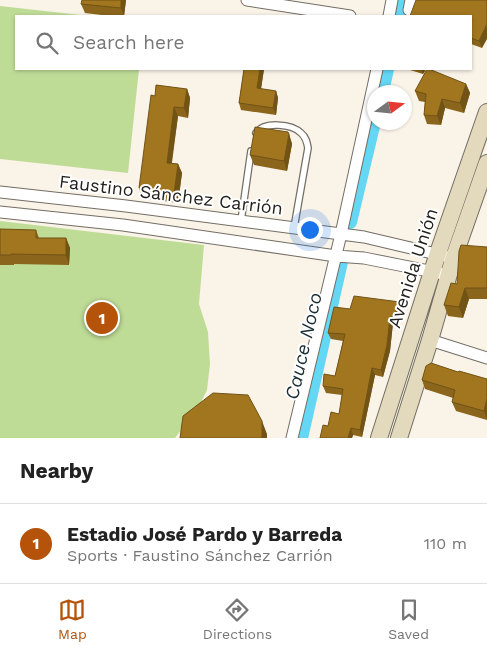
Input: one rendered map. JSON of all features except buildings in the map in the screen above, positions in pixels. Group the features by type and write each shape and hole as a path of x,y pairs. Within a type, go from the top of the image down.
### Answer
{"main road":[{"name":"Avenida Unión","path":"399,438 430,340 447,262 487,112"},
{"name":"Avenida Unión","path":"379,438 433,270 447,262 487,163"}],"street":[{"path":"247,0 344,15"},
{"path":"389,15 392,0"},
{"path":"292,438 336,256 377,70"},
{"name":"Faustino Sánchez Carrión","path":"0,192 126,206 341,234 447,262"},
{"path":"123,225 126,206"},
{"name":"Faustino Sánchez Carrión","path":"0,212 123,225 336,256 364,258 433,270"},
{"path":"430,340 487,358"}],"lane":[{"path":"253,138 258,130 265,125 273,125 294,128 301,132 306,139 308,148 294,228"},
{"path":"240,221 252,147"}],"green space":[{"path":"0,6 80,15 15,15 15,70 139,70 128,173 0,159"},
{"path":"0,221 204,245 199,304 208,332 210,364 207,390 197,410 175,438 0,438"}],"waterway":[{"name":"Cauce Noco","path":"400,15 404,0"},
{"name":"Cauce Noco","path":"384,85 387,70"},
{"name":"Cauce Noco","path":"350,222 372,130"},
{"name":"Cauce Noco","path":"301,438 341,262"}],"place":[{"name":"Estadio José Pardo y Barreda","path":"102,318"}]}
